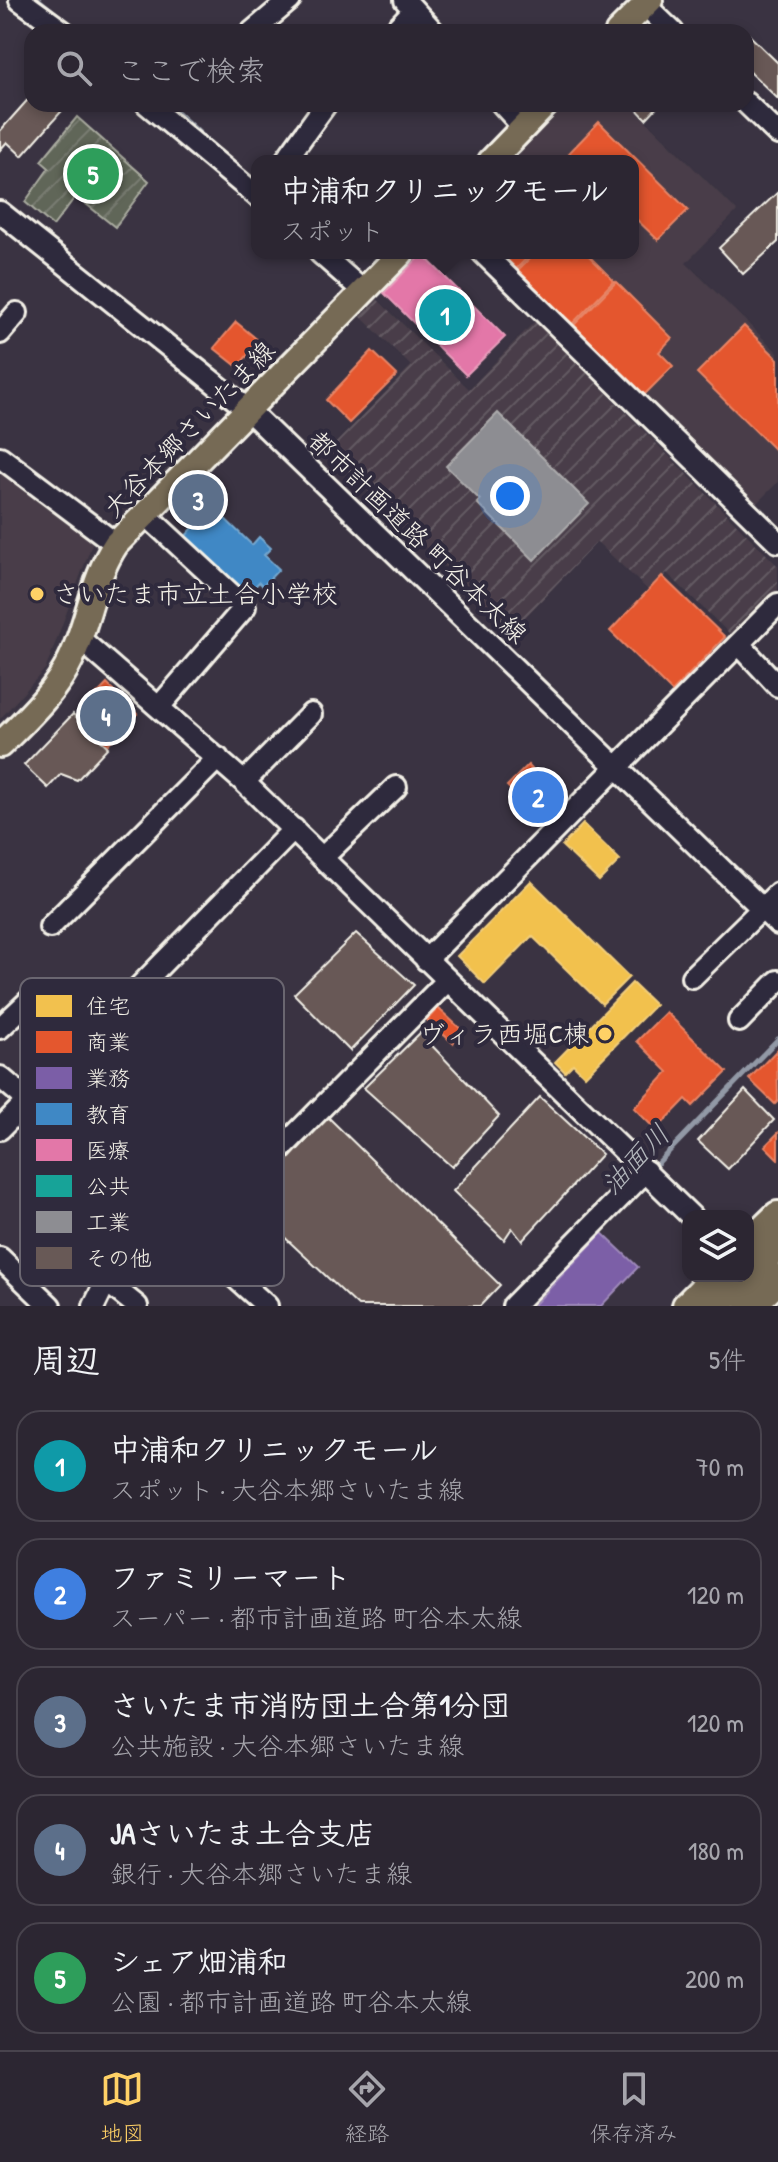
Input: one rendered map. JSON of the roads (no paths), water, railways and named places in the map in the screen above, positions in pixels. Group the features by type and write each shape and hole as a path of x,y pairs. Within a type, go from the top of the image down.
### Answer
{"highway":[{"path":"754,1239 778,1216"},
{"path":"754,1268 778,1245"},
{"path":"750,1306 778,1279"},
{"path":"687,1306 711,1282"},
{"path":"716,1306 740,1282"}],"main road":[{"path":"626,24 648,2"},
{"path":"497,155 538,112"},
{"name":"大谷本郷さいたま線","path":"0,745 61,679 79,638 101,566 116,544 395,259"}],"street":[{"path":"20,0 53,24"},
{"path":"262,24 290,0"},
{"path":"648,2 666,24"},
{"path":"398,24 410,5 427,24"},
{"path":"754,111 778,134"},
{"path":"173,112 251,190"},
{"path":"289,155 320,112"},
{"path":"509,112 523,127"},
{"name":"都市計画道路 町谷本太線","path":"0,212 247,409 778,924"},
{"path":"327,259 363,291"},
{"path":"489,259 778,542"},
{"path":"0,333 17,313"},
{"path":"0,457 116,544"},
{"path":"144,513 245,607 159,707"},
{"path":"426,960 778,604"},
{"path":"79,638 218,758 294,829 685,1210"},
{"path":"739,644 778,686"},
{"path":"244,782 311,714"},
{"path":"50,927 218,758"},
{"path":"322,858 396,787"},
{"path":"148,978 294,829"},
{"path":"692,977 778,893"},
{"path":"284,1146 447,981"},
{"path":"739,1021 778,981"},
{"path":"0,1028 20,1009"},
{"path":"0,1077 20,1092"},
{"path":"0,1129 20,1108"},
{"path":"513,1306 647,1172"},
{"path":"0,1258 20,1277"},
{"path":"29,1286 50,1306"},
{"path":"94,1306 104,1286"},
{"path":"112,1286 137,1306"},
{"path":"245,1286 267,1306"}],"waterway":[{"path":"39,0 69,24"},
{"path":"177,112 220,152"},
{"name":"油面川","path":"652,1169 778,1039"}],"place":[{"name":"シェア畑浦和","path":"93,174"},
{"name":"中浦和クリニックモール","path":"445,315"},
{"name":"さいたま市消防団土合第1分団","path":"198,500"},
{"name":"さいたま市立土合小学校","path":"37,594"},
{"name":"JAさいたま土合支店","path":"106,716"},
{"name":"ファミリーマート","path":"538,797"},
{"name":"ヴィラ西堀C棟","path":"605,1034"}]}
